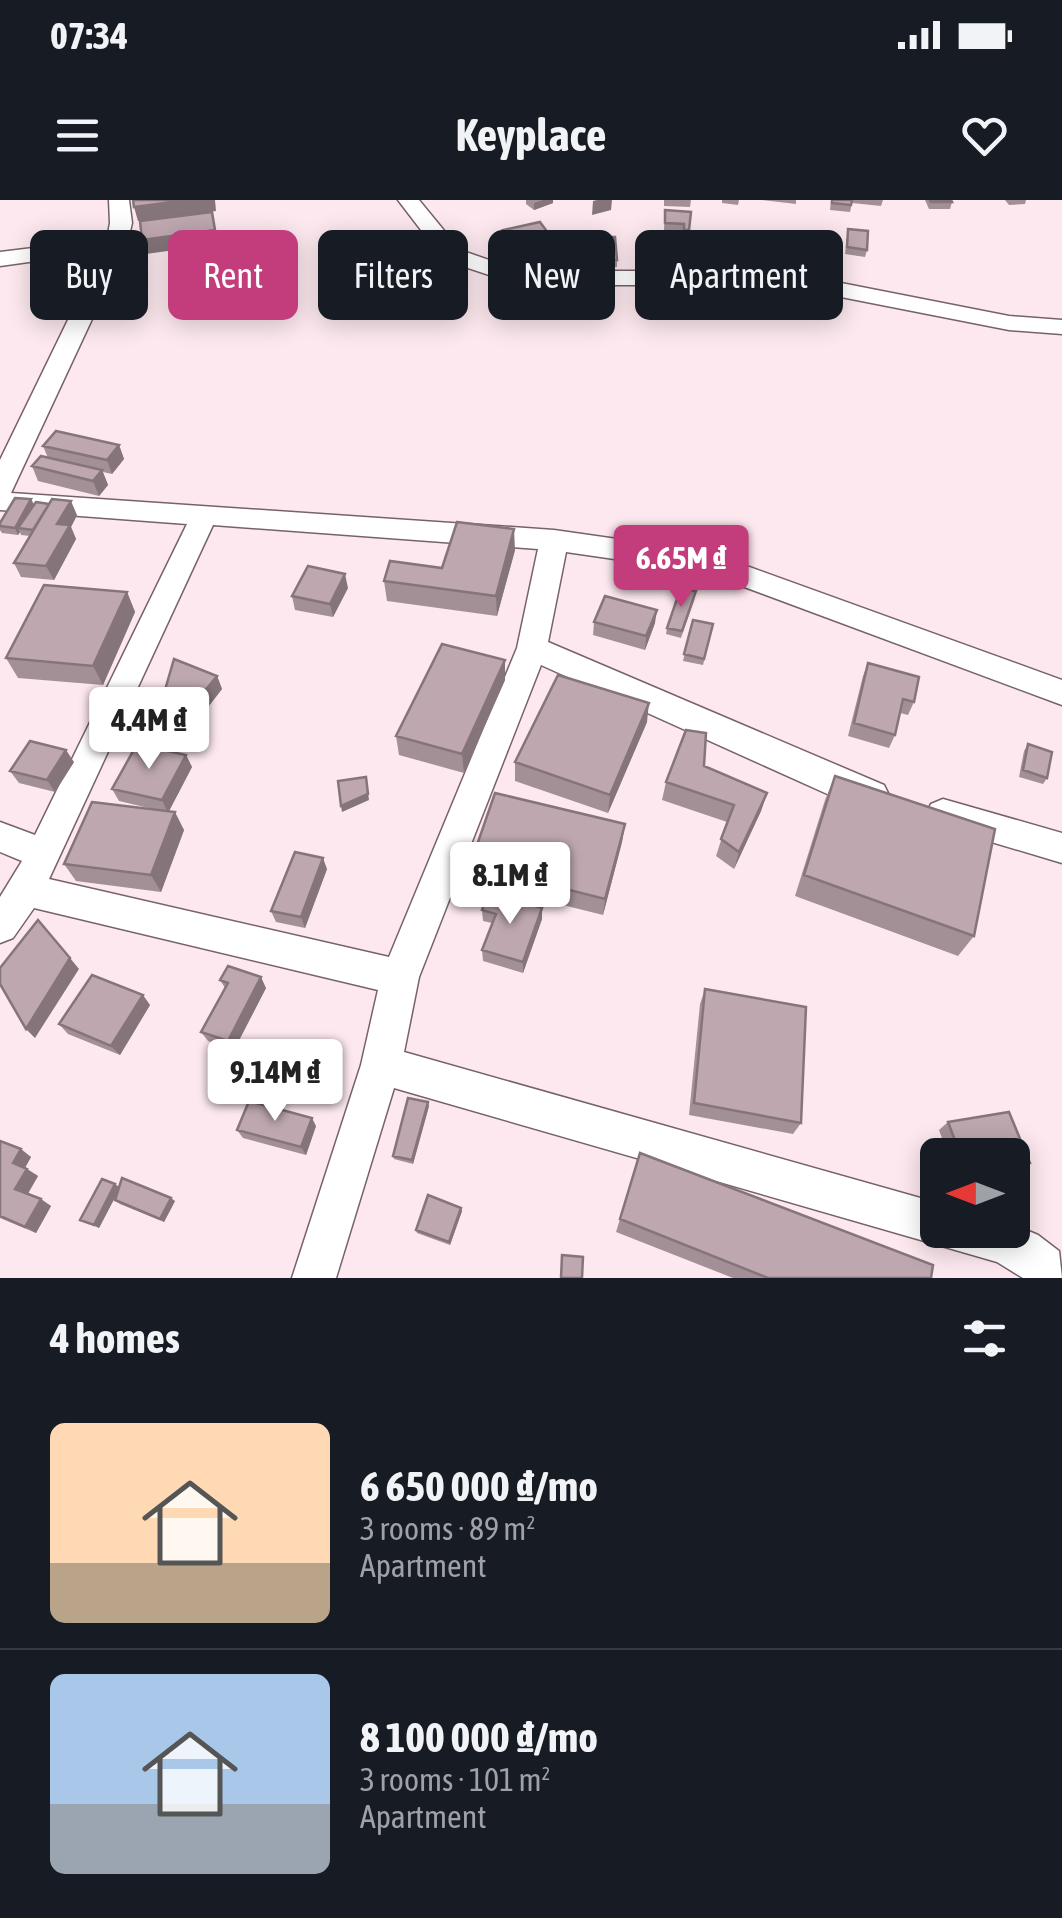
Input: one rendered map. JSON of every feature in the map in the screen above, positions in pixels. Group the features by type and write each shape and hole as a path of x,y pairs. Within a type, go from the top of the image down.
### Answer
{"street":[{"path":"119,200 119,230"},
{"path":"408,200 452,254 519,278 780,278 1009,323 1062,327"},
{"path":"0,259 30,255"},
{"path":"0,488 80,320"},
{"path":"0,501 554,540 708,562 1062,693"},
{"path":"0,926 26,890 204,516"},
{"path":"314,1278 380,1065 400,977 532,648 554,540"},
{"path":"532,648 846,788 1062,848"},
{"path":"0,837 44,853"},
{"path":"26,890 400,977"},
{"path":"380,1065 920,1220"},
{"path":"1018,1248 1053,1269"}],"building":[{"path":"133,200 188,200 134,207"},
{"path":"832,200 852,200 851,205"},
{"path":"665,210 691,212 689,230 684,230 684,224 665,223"},
{"path":"212,212 215,230 168,230 168,236 148,239 148,230 141,230 140,221"},
{"path":"540,222 546,230 503,230"},
{"path":"848,229 868,231 867,250 847,247"},
{"path":"56,431 119,445 107,460 43,446"},
{"path":"41,456 102,470 93,481 32,466"},
{"path":"15,498 31,499 15,528 0,526 0,523"},
{"path":"52,499 71,501 57,524 70,525 46,566 14,563"},
{"path":"36,502 49,504 33,530 18,528"},
{"path":"457,522 514,529 496,596 384,581 390,561 442,568"},
{"path":"308,566 345,574 330,604 292,596"},
{"path":"44,585 127,592 93,666 6,658"},
{"path":"680,590 696,591 682,631 667,628"},
{"path":"605,596 657,610 646,636 594,622"},
{"path":"693,620 713,624 704,659 684,654"},
{"path":"442,644 505,660 462,754 396,736"},
{"path":"174,659 217,676 195,703 165,690"},
{"path":"868,663 919,677 914,702 903,699 895,735 854,723"},
{"path":"558,675 649,703 610,795 515,762"},
{"path":"686,730 706,733 704,766 767,793 739,852 721,839 734,805 666,782"},
{"path":"30,741 66,750 47,780 10,771"},
{"path":"137,744 186,755 162,800 112,789"},
{"path":"1028,744 1052,752 1047,778 1023,770"},
{"path":"835,776 995,829 974,936 804,875"},
{"path":"366,777 368,794 341,806 338,781"},
{"path":"495,793 625,824 605,899 470,865"},
{"path":"92,802 175,812 151,875 64,864"},
{"path":"295,852 323,858 301,917 271,911"},
{"path":"489,892 542,908 523,962 482,950 496,914 482,910"},
{"path":"38,920 70,958 26,1029 0,984 0,968"},
{"path":"228,966 261,977 228,1041 201,1032 228,983 220,980"},
{"path":"92,975 143,995 111,1046 59,1024"},
{"path":"705,989 806,1007 801,1123 694,1103"},
{"path":"408,1098 428,1102 412,1160 393,1156"},
{"path":"249,1101 312,1118 301,1147 237,1130"},
{"path":"1009,1112 1020,1138 954,1138 948,1122"},
{"path":"0,1141 21,1149 13,1163 27,1169 15,1189 41,1199 25,1227 0,1216"},
{"path":"640,1153 933,1265 931,1278 768,1278 620,1219"},
{"path":"122,1178 171,1198 160,1219 115,1200"},
{"path":"102,1179 115,1184 94,1225 80,1220"},
{"path":"428,1195 461,1208 449,1242 416,1230"},
{"path":"562,1255 583,1257 582,1278 561,1278"}]}
